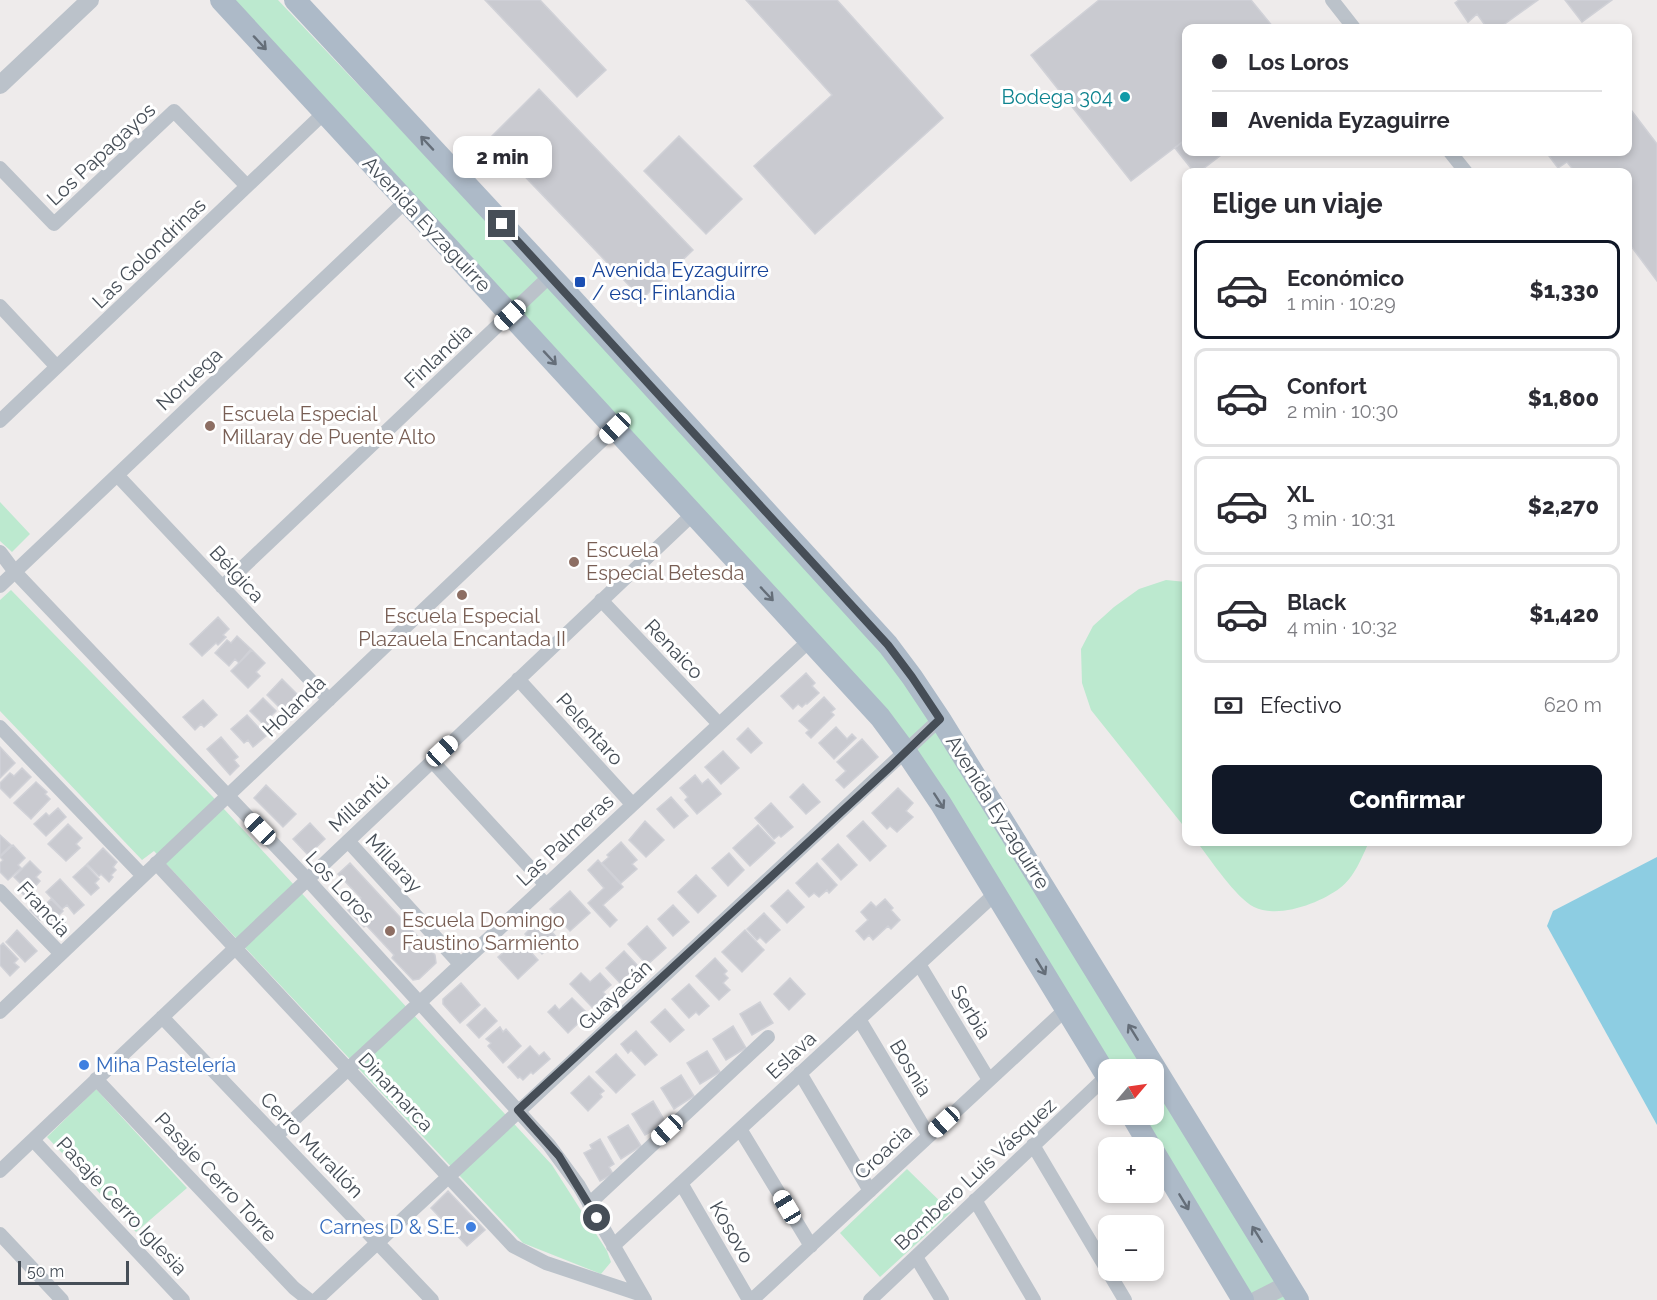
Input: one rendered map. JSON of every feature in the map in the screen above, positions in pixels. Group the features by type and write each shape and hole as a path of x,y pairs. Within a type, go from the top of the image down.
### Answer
{"main road":[{"name":"Avenida Eyzaguirre","path":"220,0 863,698 906,752 941,804 1098,1061"},
{"name":"Avenida Eyzaguirre","path":"295,0 888,645 940,719 1293,1292"},
{"path":"1164,1168 1244,1300"}],"street":[{"path":"0,85 90,0"},
{"path":"1332,0 1351,24"},
{"name":"Los Papagayos","path":"0,168 54,224 174,111 247,186"},
{"name":"Las Golondrinas","path":"0,421 324,113"},
{"path":"1453,156 1463,168"},
{"name":"Noruega","path":"0,586 406,201"},
{"name":"Finlandia","path":"222,587 550,276"},
{"path":"0,306 57,367"},
{"name":"Holanda","path":"0,1012 615,428"},
{"name":"Bélgica","path":"117,475 329,700"},
{"name":"Millantú","path":"0,1171 693,513"},
{"name":"Los Loros","path":"0,552 15,572 307,879 559,1156 643,1298"},
{"name":"Renaico","path":"602,600 719,724"},
{"name":"Las Palmeras","path":"276,1136 810,640"},
{"name":"Pelentaro","path":"518,679 632,804"},
{"name":"Guayacán","path":"316,1300 940,719"},
{"path":"0,727 143,876"},
{"path":"432,761 546,885"},
{"name":"Millaray","path":"348,841 460,964"},
{"name":"Dinamarca","path":"156,863 505,1239 521,1251 546,1263 643,1298"},
{"name":"Francia","path":"0,891 61,954"},
{"name":"Eslava","path":"613,1246 996,893"},
{"name":"Serbia","path":"919,964 989,1080"},
{"name":"Croacia","path":"751,1300 1066,1009"},
{"name":"Cerro Murallón","path":"162,1017 432,1300"},
{"name":"Bosnia","path":"859,1019 929,1136"},
{"path":"589,1204 768,1037"},
{"path":"800,1073 870,1191"},
{"name":"Pasaje Cerro Torre","path":"96,1079 294,1288 309,1300"},
{"name":"Bombero Luis Vásquez","path":"870,1300 1098,1086"},
{"path":"740,1129 811,1246"},
{"name":"Pasaje Cerro Iglesia","path":"33,1140 183,1300"},
{"path":"1033,1146 1125,1300"},
{"name":"Kosovo","path":"681,1184 751,1300"},
{"path":"975,1200 1034,1300"},
{"path":"0,1234 62,1300"},
{"path":"916,1257 942,1300"},
{"path":"1257,1300 1293,1292"}],"green space":[{"path":"231,0 278,0 578,317 884,654 920,706 1141,1059 1104,1059 927,770"},
{"path":"0,502 30,534 12,552 0,541"},
{"path":"1166,580 1182,582 1182,824 1091,710 1082,683 1081,649 1093,626 1139,589"},
{"path":"11,590 212,796 552,1165 607,1251 611,1262 601,1274 523,1243 154,851 142,860 0,711 0,600"},
{"path":"1200,846 1367,846 1345,884 1332,894 1299,908 1275,911 1254,907 1239,895"},
{"path":"96,1089 187,1188 136,1232 47,1137"},
{"path":"1164,1096 1291,1300 1251,1300 1164,1159 1164,1137 1151,1137 1143,1125 1164,1125"},
{"path":"907,1169 951,1212 880,1277 840,1233"}],"water":[{"path":"1657,857 1657,1125 1547,926 1553,911"}],"building":[{"path":"485,0 540,0 606,70 577,97"},
{"path":"746,0 837,0 943,118 815,234 754,166 832,95"},
{"name":"Bodega 304","path":"1099,0 1251,0 1271,24 1182,24 1182,142 1131,181 1031,55"},
{"path":"1459,0 1538,0 1505,24 1484,24 1477,14 1468,22 1455,3"},
{"path":"1565,0 1612,0 1582,22"},
{"path":"539,89 693,250 642,299 489,139"},
{"path":"1632,111 1657,144 1657,281 1632,247 1632,168 1572,168 1567,162 1558,168 1549,156 1632,156"},
{"path":"679,136 742,199 706,234 644,171"},
{"path":"1182,142 1182,156 1220,156 1204,168 1191,168 1175,148"},
{"path":"218,617 229,629 223,635 226,637 202,656 190,644"},
{"path":"237,636 251,649 239,663 235,659 229,666 215,653 227,640 231,643"},
{"path":"252,650 265,663 256,672 260,676 248,688 231,671"},
{"path":"806,673 815,683 812,686 819,693 807,704 802,707 798,704 793,709 781,696"},
{"path":"282,679 303,700 293,711 289,707 284,712 267,695"},
{"path":"824,697 835,709 831,712 834,715 811,738 806,733 809,730 799,721"},
{"path":"263,698 276,711 270,717 278,726 271,732 250,711"},
{"path":"203,700 217,715 204,727 201,724 195,730 183,717"},
{"path":"247,715 266,736 253,747 248,740 244,743 231,729"},
{"path":"836,727 847,739 852,734 856,738 834,759 819,743"},
{"path":"748,728 762,743 751,753 737,739"},
{"path":"221,737 238,757 234,760 239,766 230,775 207,749"},
{"path":"862,739 878,757 844,788 836,780 846,771 837,762"},
{"path":"0,747 15,763 0,778"},
{"path":"723,751 739,768 721,784 705,767"},
{"path":"22,768 31,777 10,798 0,788 0,783 10,773 14,776"},
{"path":"695,775 702,784 708,779 721,794 697,814 685,800 688,797 680,788"},
{"path":"36,782 47,792 45,794 50,799 31,819 14,803"},
{"path":"803,784 820,802 806,814 790,797"},
{"path":"266,785 296,814 283,827 254,798"},
{"path":"898,788 913,803 906,811 913,817 897,832 890,826 887,829 872,813"},
{"path":"671,797 688,816 674,828 657,809"},
{"path":"771,803 793,827 781,837 779,835 774,839 755,818"},
{"path":"58,808 66,817 46,836 34,824 46,813 49,816"},
{"path":"645,821 664,840 646,857 629,840"},
{"path":"863,821 886,846 870,861 847,836"},
{"path":"310,823 325,839 308,855 293,839"},
{"path":"68,824 82,838 76,844 80,848 66,861 48,844"},
{"path":"758,825 775,843 750,866 733,848"},
{"path":"0,835 11,845 0,856"},
{"path":"621,842 637,860 632,864 637,869 621,883 602,863"},
{"path":"838,844 857,865 841,880 822,859"},
{"path":"13,845 25,858 18,865 21,868 8,880 0,872 0,863 3,860 0,857"},
{"path":"103,848 117,862 113,867 116,870 109,882 87,864"},
{"path":"729,853 744,870 728,886 712,868"},
{"path":"598,860 623,887 603,905 617,920 610,927 588,903 604,888 588,870"},
{"path":"30,861 41,872 36,877 40,881 26,897 18,889 22,885 14,877"},
{"path":"350,863 435,955 436,963 419,979 413,980 392,958 394,955 366,925 364,927 348,910 361,898 338,874"},
{"path":"817,863 837,885 829,893 827,890 819,897 814,893 809,897 796,883"},
{"path":"86,865 99,879 95,883 99,888 91,895 73,877"},
{"path":"696,875 716,896 698,913 678,892"},
{"path":"60,879 84,905 74,914 67,905 62,909 46,892"},
{"path":"788,890 804,907 787,923 771,906"},
{"path":"570,891 590,913 570,931 550,909"},
{"path":"41,899 46,904 51,899 63,911 58,916 65,923 56,931 43,917 40,920 30,910"},
{"path":"885,899 900,920 891,929 888,926 873,940 869,935 864,940 856,931 868,920 861,912 871,902 876,907"},
{"path":"673,905 689,922 673,936 658,919"},
{"path":"764,913 780,930 766,943 760,937 757,940 747,929"},
{"path":"543,915 556,929 552,932 558,939 542,954 525,934"},
{"path":"647,926 666,948 647,965 628,944"},
{"path":"17,930 37,951 25,962 6,942"},
{"path":"745,930 764,950 742,972 722,952"},
{"path":"519,939 538,960 518,979 498,957"},
{"path":"3,943 18,959 14,963 19,967 10,976 0,965 0,946"},
{"path":"624,951 638,966 620,983 606,968"},
{"path":"715,958 727,971 724,974 728,978 723,983 730,990 719,1000 696,976"},
{"path":"581,973 590,982 600,973 611,985 603,992 608,997 598,1006 596,1004 592,1007 570,984"},
{"path":"790,978 805,994 789,1010 774,994"},
{"path":"461,983 480,1005 460,1023 443,1004 443,999"},
{"path":"689,984 709,1006 699,1015 696,1012 689,1018 672,999"},
{"path":"572,998 588,1014 568,1033 548,1012 555,1005 559,1010"},
{"path":"760,1002 773,1023 752,1035 740,1014"},
{"path":"485,1008 497,1021 479,1038 467,1025"},
{"path":"665,1009 684,1030 670,1042 651,1022"},
{"path":"733,1026 746,1048 726,1060 713,1039"},
{"path":"500,1027 503,1032 506,1029 521,1046 503,1063 488,1046 491,1043 486,1039"},
{"path":"636,1031 657,1055 645,1065 631,1050 628,1053 621,1044"},
{"path":"530,1046 539,1056 544,1052 550,1059 523,1080 508,1067"},
{"path":"707,1051 720,1072 700,1084 687,1063"},
{"path":"616,1054 635,1075 616,1093 596,1072"},
{"path":"681,1075 694,1096 674,1109 661,1088"},
{"path":"589,1076 604,1091 600,1094 602,1097 588,1111 571,1093"},
{"path":"653,1101 666,1123 645,1135 632,1114"},
{"path":"628,1125 641,1146 621,1159 608,1137"},
{"path":"600,1139 614,1164 609,1167 613,1174 600,1181 584,1153 592,1149 590,1145"},
{"path":"448,1191 485,1230 467,1246 431,1208"}],"place":[{"name":"Bodega 304","path":"1125,97"},
{"name":"Avenida Eyzaguirre / esq. Finlandia","path":"580,282"},
{"name":"Escuela Especial Millaray de Puente Alto","path":"210,426"},
{"name":"Escuela Especial Betesda","path":"574,562"},
{"name":"Escuela Especial Plazauela Encantada II","path":"462,595"},
{"name":"Escuela Domingo Faustino Sarmiento","path":"390,931"},
{"name":"Miha Pastelería","path":"84,1065"},
{"name":"Carnes D & S.E.","path":"471,1227"}],"route":[{"path":"502,224 888,645 940,719 518,1110 559,1156 597,1218"}]}
